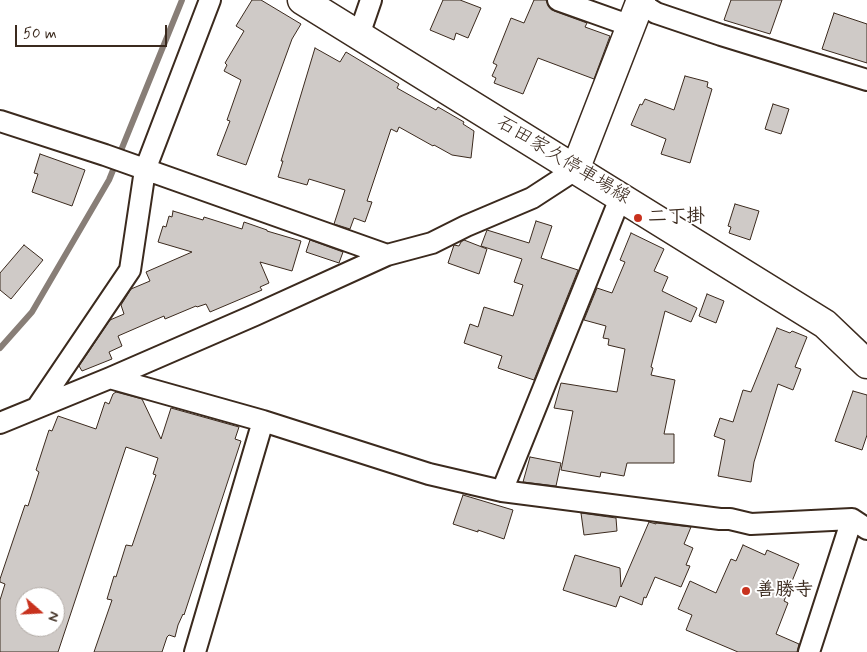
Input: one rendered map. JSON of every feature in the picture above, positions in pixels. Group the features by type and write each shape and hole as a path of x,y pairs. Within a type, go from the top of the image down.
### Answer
{"main road":[{"name":"石田家久停車場線","path":"302,0 825,324 867,364"},
{"path":"575,170 637,10"}],"street":[{"path":"38,406 130,270 139,167 210,0"},
{"path":"359,35 370,0"},
{"path":"558,0 656,13 867,80"},
{"path":"0,121 105,154 387,255"},
{"path":"0,423 110,378 387,255 432,242 532,198 575,170"},
{"path":"502,490 621,196"},
{"path":"110,378 263,421 429,474 502,490 730,519 751,524 859,524 809,652"},
{"path":"195,652 263,421"}],"building":[{"path":"252,0 261,0 301,24 292,39 246,165 217,155 230,121 227,120 241,80 224,71 227,65 225,63 244,31 236,26"},
{"path":"443,0 460,0 481,8 468,38 456,33 454,40 430,30"},
{"path":"534,0 546,0 549,7 554,11 587,23 585,27 610,36 594,79 538,58 523,94 494,83 496,78 492,76 497,65 493,63 511,18 524,23"},
{"path":"731,0 782,0 770,34 724,20"},
{"path":"834,13 867,24 867,63 822,49"},
{"path":"315,48 340,62 346,52 399,84 397,88 436,110 438,107 464,122 463,124 474,131 471,158 452,155 399,127 397,132 391,129 367,201 372,202 365,222 354,218 350,229 334,224 345,190 309,179 307,185 278,177 283,161 281,161"},
{"path":"685,76 708,82 707,87 712,89 690,163 661,154 666,139 631,125 640,104 642,105 645,99 674,110"},
{"path":"773,104 789,109 781,134 765,129"},
{"path":"40,154 85,170 72,206 32,192 38,174 34,173"},
{"path":"735,204 759,211 750,240 729,233 731,227 728,226"},
{"path":"173,211 203,220 204,217 242,229 244,222 301,241 292,271 260,262 269,283 260,287 262,290 210,312 206,304 196,306 165,319 164,316 118,336 122,346 109,352 112,359 82,371 79,366 110,320 124,314 121,305 131,289 150,281 146,272 192,252 158,242 163,226 166,227 169,216 172,217"},
{"path":"536,221 552,226 541,258 578,270 534,380 498,368 502,356 464,343 470,324 478,327 484,307 513,316 523,285 514,282 522,259 481,246 487,230 529,243"},
{"path":"631,233 664,249 654,271 668,277 662,291 697,308 691,322 665,311 651,367 653,368 651,375 675,380 664,434 674,434 674,463 627,463 624,476 601,472 600,477 561,470 573,411 554,408 561,383 617,392 625,349 608,345 609,339 603,338 606,326 584,320 597,288 612,293 625,262 620,260"},
{"path":"310,240 343,252 339,263 306,252"},
{"path":"464,240 487,249 479,274 448,263 454,245 459,246"},
{"path":"24,245 43,260 11,299 0,290 0,273"},
{"path":"707,294 724,301 716,323 699,316"},
{"path":"777,328 807,337 795,367 801,369 793,390 778,384 754,462 751,482 718,476 725,440 714,436 720,418 733,422 743,390 751,392"},
{"path":"853,391 867,395 867,435 862,450 835,441"},
{"path":"116,392 142,399 161,439 171,408 239,427 235,439 241,441 184,615 178,625 175,637 169,635 167,637 162,652 94,652 112,600 107,599 114,576 116,577 126,545 132,546 156,475 153,474 158,458 126,447 65,631 65,587 15,587 15,637 63,637 58,652 0,652 0,600 5,584 0,582 0,579 25,505 28,506 39,472 36,470 49,430 52,431 58,416 96,429 105,402 109,404 113,394"},
{"path":"530,457 561,463 556,486 523,482"},
{"path":"463,495 513,510 504,539 453,524"},
{"path":"581,513 616,518 617,531 584,535"},
{"path":"649,522 691,527 684,544 693,548 686,565 690,566 681,587 655,577 646,598 644,597 642,605 620,596 616,607 563,590 575,555 620,568 621,587"},
{"path":"743,545 765,555 767,550 799,564 784,601 788,603 776,634 799,644 797,652 738,652 686,630 692,615 678,609 690,581 716,593 731,559 736,561"}],"waterway":[{"path":"0,348 32,312 109,180 182,0"}],"place":[{"name":"二丁掛","path":"638,218"},
{"name":"善勝寺","path":"746,591"}]}
